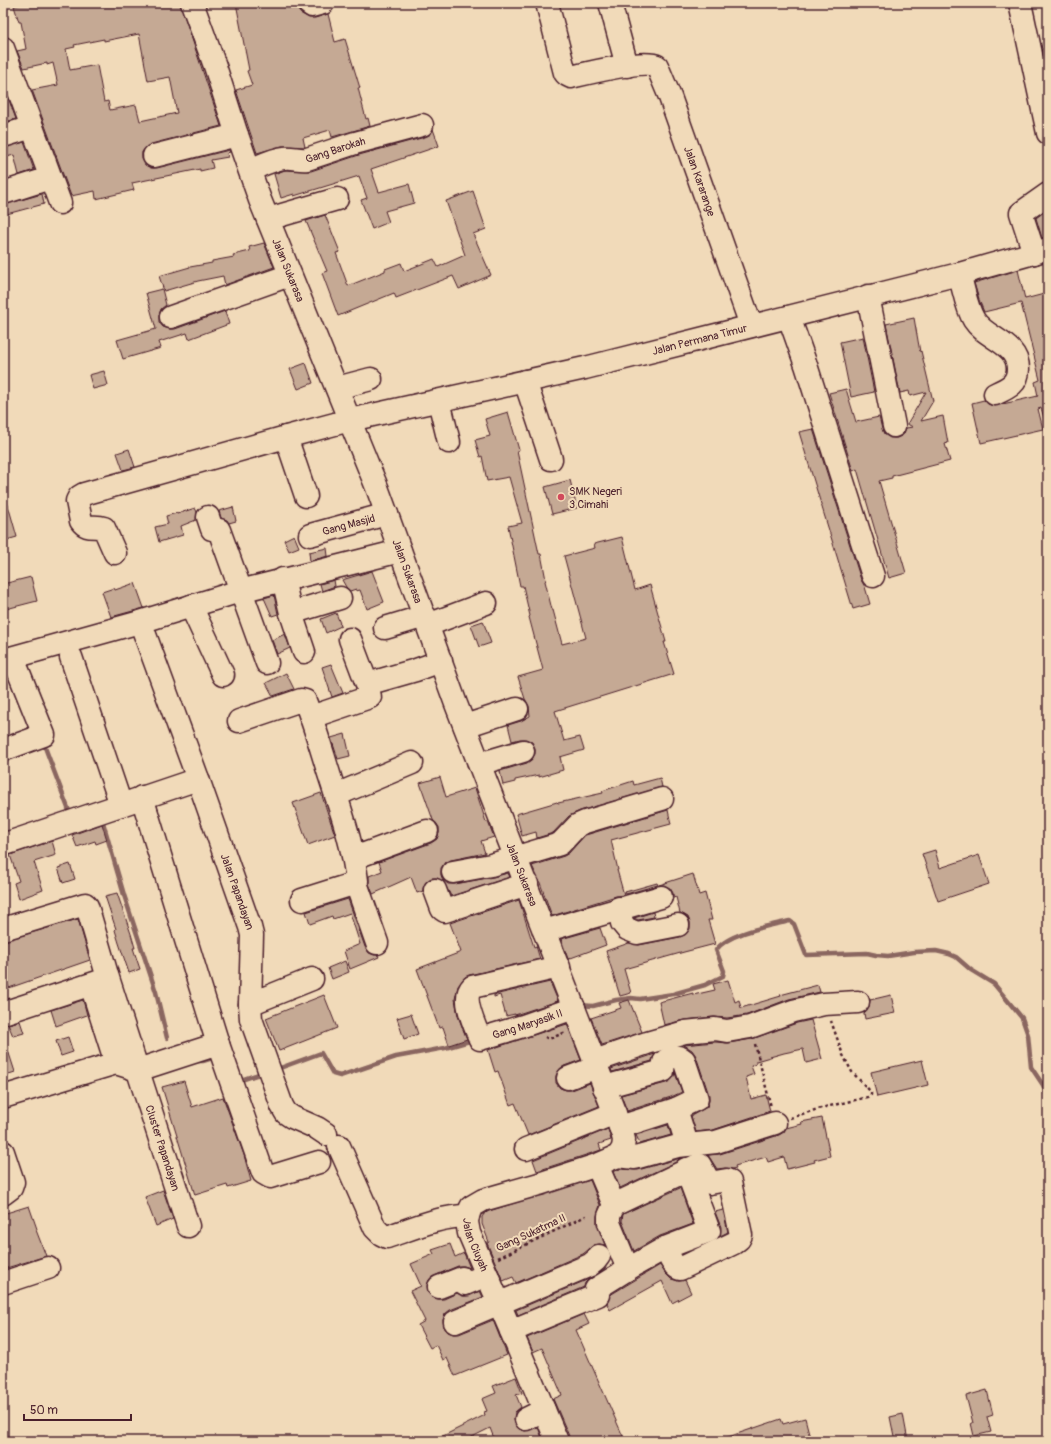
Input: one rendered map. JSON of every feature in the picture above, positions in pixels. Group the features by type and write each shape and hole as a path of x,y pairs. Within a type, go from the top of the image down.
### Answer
{"street":[{"name":"Jalan Sukarasa","path":"192,3 268,219 387,514 465,726 599,1072 619,1134"},
{"path":"308,3 312,6 323,3"},
{"name":"Jalan Kararange","path":"547,3 567,76 626,66 653,64 657,66 670,97 750,326"},
{"path":"610,3 626,66"},
{"path":"1020,3 1048,133"},
{"path":"3,48 8,78 32,127 60,203"},
{"name":"Gang Barokah","path":"250,170 282,158 289,157 302,160 307,159 355,143 422,125"},
{"path":"3,136 32,127"},
{"path":"154,156 237,134"},
{"path":"3,193 50,178"},
{"path":"1041,251 1021,213 1048,194"},
{"path":"268,219 337,198"},
{"name":"Jalan Permana Timur","path":"115,553 104,528 90,527 83,524 81,521 77,500 84,494 350,420 585,368 959,274 1041,251"},
{"path":"178,309 290,274"},
{"path":"959,274 974,320 1008,348 1018,364 1018,374 1014,383 995,394"},
{"path":"868,296 894,426"},
{"path":"789,317 806,365 873,576"},
{"path":"337,388 371,379"},
{"path":"525,381 552,459"},
{"path":"439,401 449,442"},
{"path":"286,437 306,496"},
{"name":"Gang Masjid","path":"310,535 387,514"},
{"path":"208,518 212,529 219,530 267,663"},
{"path":"3,750 44,735 8,659 140,622 283,579 400,551"},
{"path":"283,579 291,613 304,652"},
{"path":"291,613 340,598"},
{"path":"385,628 426,620 486,603"},
{"path":"191,606 222,675"},
{"name":"Jalan Papandayan","path":"144,632 250,927 252,935 251,1019 282,1106 286,1114 317,1128 332,1140"},
{"path":"311,717 369,698 370,695 367,684 350,639"},
{"path":"71,657 121,805"},
{"path":"367,684 441,661"},
{"path":"239,721 301,700 305,702 336,795 354,858 356,882 377,944"},
{"path":"465,726 517,709"},
{"path":"480,764 523,751"},
{"path":"336,795 412,763"},
{"path":"8,843 198,779"},
{"path":"142,797 216,1037 263,1173 270,1177 319,1162 328,1163 338,1155 332,1140"},
{"path":"453,872 491,865 515,856 560,844 578,825 662,799"},
{"path":"354,858 427,831"},
{"path":"302,900 356,882"},
{"path":"435,890 442,909 445,911 527,884"},
{"path":"544,931 661,897"},
{"name":"Cluster Papandayan","path":"3,929 85,904 87,906 99,981 188,1226"},
{"path":"619,908 622,923 627,929 637,933 678,925"},
{"name":"Gang Maryasik II","path":"559,967 472,987 468,993 469,1007 480,1039 574,1008"},
{"path":"250,1004 312,978"},
{"path":"3,1013 99,981"},
{"path":"599,1072 647,1043 685,1032 716,1029 726,1031 750,1027 793,1011 824,1004 858,1002"},
{"path":"3,1097 129,1064 216,1037"},
{"path":"526,1149 619,1134 697,1099 684,1060 682,1057 678,1056 664,1062 663,1071 599,1072 568,1078"},
{"path":"676,1109 687,1144"},
{"path":"619,1134 635,1158 687,1144 716,1142 775,1124"},
{"name":"Jalan Ciuyah","path":"557,1441 535,1414 511,1331 469,1233 468,1216 471,1207 483,1200 597,1165 619,1134"},
{"path":"332,1140 375,1228 381,1234 387,1236 442,1218 468,1216"},
{"path":"3,1152 13,1182 11,1188 3,1194"},
{"path":"628,1270 609,1223 609,1216 614,1205 698,1164 710,1183 727,1180 730,1182 741,1235 739,1239 734,1243 680,1269 676,1268 665,1248"},
{"path":"597,1165 614,1205"},
{"path":"511,1331 598,1295 596,1289 665,1248 709,1231 686,1169"},
{"path":"455,1322 590,1265 598,1256"},
{"path":"3,1283 48,1268"},
{"path":"439,1287 462,1278 465,1284 485,1269"}],"path":[{"path":"750,1027 775,1124 821,1108 868,1097 871,1095 871,1092 852,1072 843,1055 824,1004"},
{"name":"Gang Sukatma II","path":"485,1269 586,1216"}],"building":[{"path":"26,3 117,3 118,7 138,3 180,3 221,126 151,144 142,152 142,159 145,165 151,168 157,168 229,150 230,152 227,153 228,157 211,160 213,168 200,171 200,169 132,183 134,190 96,199 95,191 71,196 32,90 58,85 53,63 24,68 17,51 26,49 21,22 19,22 14,6","holes":["139,34 148,81 170,77 177,113 140,121 136,105 110,110 108,101 104,102 97,65 70,70 66,49 75,47 74,45"]},
{"path":"236,3 296,3 300,13 309,18 315,18 328,14 335,42 345,39 360,88 358,88 366,119 368,118 370,126 332,137 330,130 303,138 305,147 282,146 257,153 236,90 252,85 247,71 249,70"},
{"path":"3,84 16,119 5,122 3,116"},
{"path":"433,129 439,146 371,169 379,192 409,184 414,203 385,211 389,222 372,229 361,200 367,198 359,176 294,196 294,194 281,198 274,174 285,170 311,171 359,155 425,137 431,134"},
{"path":"24,142 34,170 19,175 14,155 3,158 3,148"},
{"path":"473,191 486,229 473,234 491,275 459,289 453,276 396,298 394,293 338,316 322,273 327,271 306,221 325,215 340,252 336,253 348,286 401,263 404,271 434,259 438,267 465,255 446,201"},
{"path":"42,194 44,204 3,215 3,205"},
{"path":"1048,209 1048,237 1042,238 1036,218"},
{"path":"264,243 274,267 225,285 223,276 198,281 164,291 159,276 190,267 212,263 212,261 234,257 233,255 250,251 249,247"},
{"path":"1018,270 1025,299 1048,293 1048,417 1044,418 1041,408 1038,409 1043,429 981,443 972,403 984,400 988,404 994,406 1038,396 1035,382 1040,380 1021,303 984,312 974,283"},
{"path":"162,289 166,305 161,309 159,322 163,327 175,329 225,311 229,324 189,339 187,333 159,342 161,348 123,359 117,340 156,329 146,293"},
{"path":"914,318 920,352 921,351 933,401 921,421 943,416 948,443 945,444 950,461 892,476 892,478 879,481 906,573 889,578 857,469 853,471 829,393 846,389 856,422 879,417 884,434 890,438 897,438 903,435 906,428 913,427 907,424 926,392 910,396 909,391 900,393 886,324"},
{"path":"863,337 874,392 851,397 840,342"},
{"path":"306,363 313,383 298,389 290,369"},
{"path":"104,371 108,385 93,389 89,375"},
{"path":"508,412 519,450 517,451 539,554 541,554 545,581 562,644 586,638 564,556 595,548 594,544 622,537 635,590 650,585 666,642 664,642 674,674 555,711 564,741 580,737 584,750 560,757 563,770 539,777 539,775 515,780 515,782 503,785 500,771 527,763 535,754 535,748 532,742 526,739 512,741 508,725 521,721 530,716 529,706 525,699 518,677 543,670 529,617 523,586 520,586 508,526 522,523 509,477 487,481 482,456 480,457 475,440 490,436 485,419"},
{"path":"813,429 870,604 853,609 799,432"},
{"path":"129,449 135,467 123,470 117,453"},
{"name":"SMK Negeri 3 Cimahi","path":"570,480 577,508 552,514 545,487"},
{"path":"3,498 6,498 17,537 3,541"},
{"path":"233,507 236,521 229,523 227,520 221,518 219,511"},
{"path":"195,508 197,512 196,520 181,526 183,535 159,542 155,527 168,524 166,516"},
{"path":"294,535 299,547 289,551 284,540"},
{"path":"327,548 328,556 310,561 309,552"},
{"path":"372,571 384,602 367,609 360,590 356,591 356,589 350,591 342,580"},
{"path":"31,577 37,601 6,609 3,598 3,584"},
{"path":"334,580 335,586 322,591 320,584"},
{"path":"135,583 144,608 111,617 102,592 114,588 115,590"},
{"path":"274,595 278,614 272,616 264,598"},
{"path":"336,613 341,626 326,633 321,619"},
{"path":"483,621 491,643 479,647 471,625"},
{"path":"285,634 290,648 277,654 272,640"},
{"path":"331,664 343,693 332,697 322,667"},
{"path":"286,673 294,689 273,696 266,683"},
{"path":"345,734 350,756 338,759 331,738"},
{"path":"440,777 446,797 475,788 486,822 488,822 494,837 481,841 485,853 445,862 441,868 443,880 448,884 455,884 508,873 510,877 451,896 443,881 437,878 431,878 426,882 423,891 417,893 411,877 373,894 369,884 369,876 382,871 379,862 431,843 437,839 439,827 433,820 420,783"},
{"path":"660,778 662,787 580,811 569,816 553,833 537,838 536,832 522,836 516,814 557,802 603,793 602,791 633,781 634,785"},
{"path":"321,793 335,835 308,845 293,803"},
{"path":"668,810 671,824 611,840 624,895 616,896 552,916 539,880 532,866 564,856 569,853 585,835"},
{"path":"102,824 107,840 96,844 95,841 77,847 72,835"},
{"path":"52,841 56,855 34,862 43,890 19,899 14,883 19,881 10,855"},
{"path":"935,850 940,868 979,855 989,884 938,901 922,854"},
{"path":"70,864 75,879 63,883 58,868"},
{"path":"693,874 699,895 705,893 712,920 708,920 715,944 624,969 631,993 620,996 606,951 629,943 639,945 680,937 686,934 690,929 688,917 680,913 676,897 673,898 673,893 670,888 664,885 659,885"},
{"path":"657,883 658,885 626,894 625,892"},
{"path":"117,893 131,934 135,948 133,948 140,969 129,973 105,896"},
{"path":"348,899 365,947 369,953 378,955 379,957 350,969 344,951 360,944 350,913 333,919 332,916 310,924 306,912"},
{"path":"519,900 534,947 536,946 540,959 465,977 458,986 455,999 458,1016 467,1039 449,1045 443,1027 439,1028 417,969 461,952 450,923"},
{"path":"653,912 654,917 638,920 634,918"},
{"path":"78,919 90,960 9,988 3,972 3,941"},
{"path":"600,928 606,945 568,959 561,939"},
{"path":"345,961 349,972 332,979 328,968"},
{"path":"728,980 735,1002 739,1000 741,1008 781,996 780,995 818,985 820,992 789,999 747,1015 727,1018 714,1017 684,1020 664,1025 659,1002 693,993 693,995 715,990 713,984"},
{"path":"550,982 558,1001 515,1015 506,1016 500,995 494,997 494,995"},
{"path":"324,995 337,1028 279,1051 266,1018"},
{"path":"891,995 895,1013 865,1019 864,1013 869,1007 870,1000"},
{"path":"83,1000 87,1015 56,1026 51,1010"},
{"path":"629,1000 642,1032 602,1045 591,1018 621,1008 619,1003"},
{"path":"411,1014 418,1034 404,1039 397,1018"},
{"path":"811,1020 822,1059 806,1063 803,1049 784,1053 756,1061 756,1064 751,1066 754,1074 746,1077 751,1099 766,1095 770,1111 713,1130 696,1132 691,1116 707,1107 709,1095 696,1056 692,1050 684,1045 715,1042 729,1043 752,1039 797,1023"},
{"path":"20,1021 24,1033 13,1036 8,1024"},
{"path":"567,1024 581,1060 564,1066 559,1070 556,1076 556,1083 560,1088 572,1090 590,1083 599,1106 528,1135 515,1103 510,1105 498,1071 495,1072 488,1050"},
{"path":"68,1037 73,1052 61,1056 56,1041"},
{"path":"3,1041 5,1041 15,1072 3,1076"},
{"path":"655,1054 652,1061 612,1072 611,1069"},
{"path":"922,1060 928,1085 877,1097 871,1072"},
{"path":"675,1073 682,1092 627,1111 621,1095 666,1083 672,1079"},
{"path":"184,1081 192,1107 223,1097 244,1155 251,1181 228,1188 227,1185 195,1195 162,1087"},
{"path":"822,1118 830,1156 814,1160 815,1162 787,1169 784,1157 768,1162 766,1157 735,1166 736,1168 732,1169 717,1169 708,1155 720,1154 779,1135 784,1132 786,1128 802,1124 801,1122"},
{"path":"668,1125 671,1135 640,1144 636,1135"},
{"path":"608,1129 611,1140 599,1144 601,1150 537,1171 533,1160"},
{"path":"680,1158 676,1162 620,1188 613,1172 620,1169 638,1170"},
{"path":"590,1180 600,1205 597,1223 605,1245 594,1245 583,1254 516,1283 513,1277 503,1281 487,1243 489,1242 482,1224 482,1217 484,1214 489,1211"},
{"path":"680,1188 693,1224 660,1236 634,1251 622,1221 623,1214"},
{"path":"163,1190 173,1219 156,1226 145,1197"},
{"path":"29,1206 46,1256 3,1269 3,1214"},
{"path":"723,1210 728,1232 720,1236 721,1227 715,1212"},
{"path":"450,1244 455,1257 464,1253 470,1268 458,1266 434,1276 429,1280 427,1285 428,1292 432,1297 438,1299 444,1299 457,1293 463,1296 469,1296 480,1291 483,1297 450,1310 445,1314 443,1320 444,1327 448,1332 459,1334 493,1320 507,1355 455,1376 447,1358 443,1360 436,1345 430,1348 418,1325 425,1321 410,1291 421,1286 411,1264 434,1254 432,1250"},
{"path":"660,1265 671,1279 679,1281 685,1280 691,1293 672,1303 662,1281 610,1310 607,1304 610,1295"},
{"path":"589,1279 585,1283 584,1287 518,1315 516,1310"},
{"path":"584,1314 589,1324 576,1330 625,1441 569,1441 569,1436 553,1399 562,1395 542,1348 533,1352 527,1338"},
{"path":"516,1377 522,1393 516,1395 521,1407 515,1412 515,1424 519,1429 525,1431 538,1427 543,1441 495,1441 490,1428 464,1441 433,1441 485,1415 484,1412 487,1411 482,1399 496,1393 493,1386"},
{"path":"987,1390 993,1415 987,1417 991,1432 974,1436 971,1423 973,1423 966,1396"},
{"path":"903,1414 908,1441 895,1441 890,1417"},
{"path":"805,1418 811,1441 723,1441 722,1439 781,1419 783,1424"}],"waterway":[{"path":"43,742 71,816"},
{"path":"102,819 124,895 156,992 167,1038"},
{"path":"579,1005 593,1006 616,1000 631,998 640,999 673,994 705,985 723,976 724,971 716,950 722,944 750,931 790,921 794,924 806,955 867,953 888,956 914,952 936,951 956,957 971,970 994,984 1022,1018 1028,1035 1031,1067 1043,1085 1048,1097"},
{"path":"280,1068 321,1053 333,1074 340,1076 396,1057 445,1048 473,1040"},
{"path":"197,1061 203,1061 216,1057"},
{"path":"238,1081 259,1074"}],"place":[{"name":"SMK Negeri 3 Cimahi","path":"561,497"}]}
